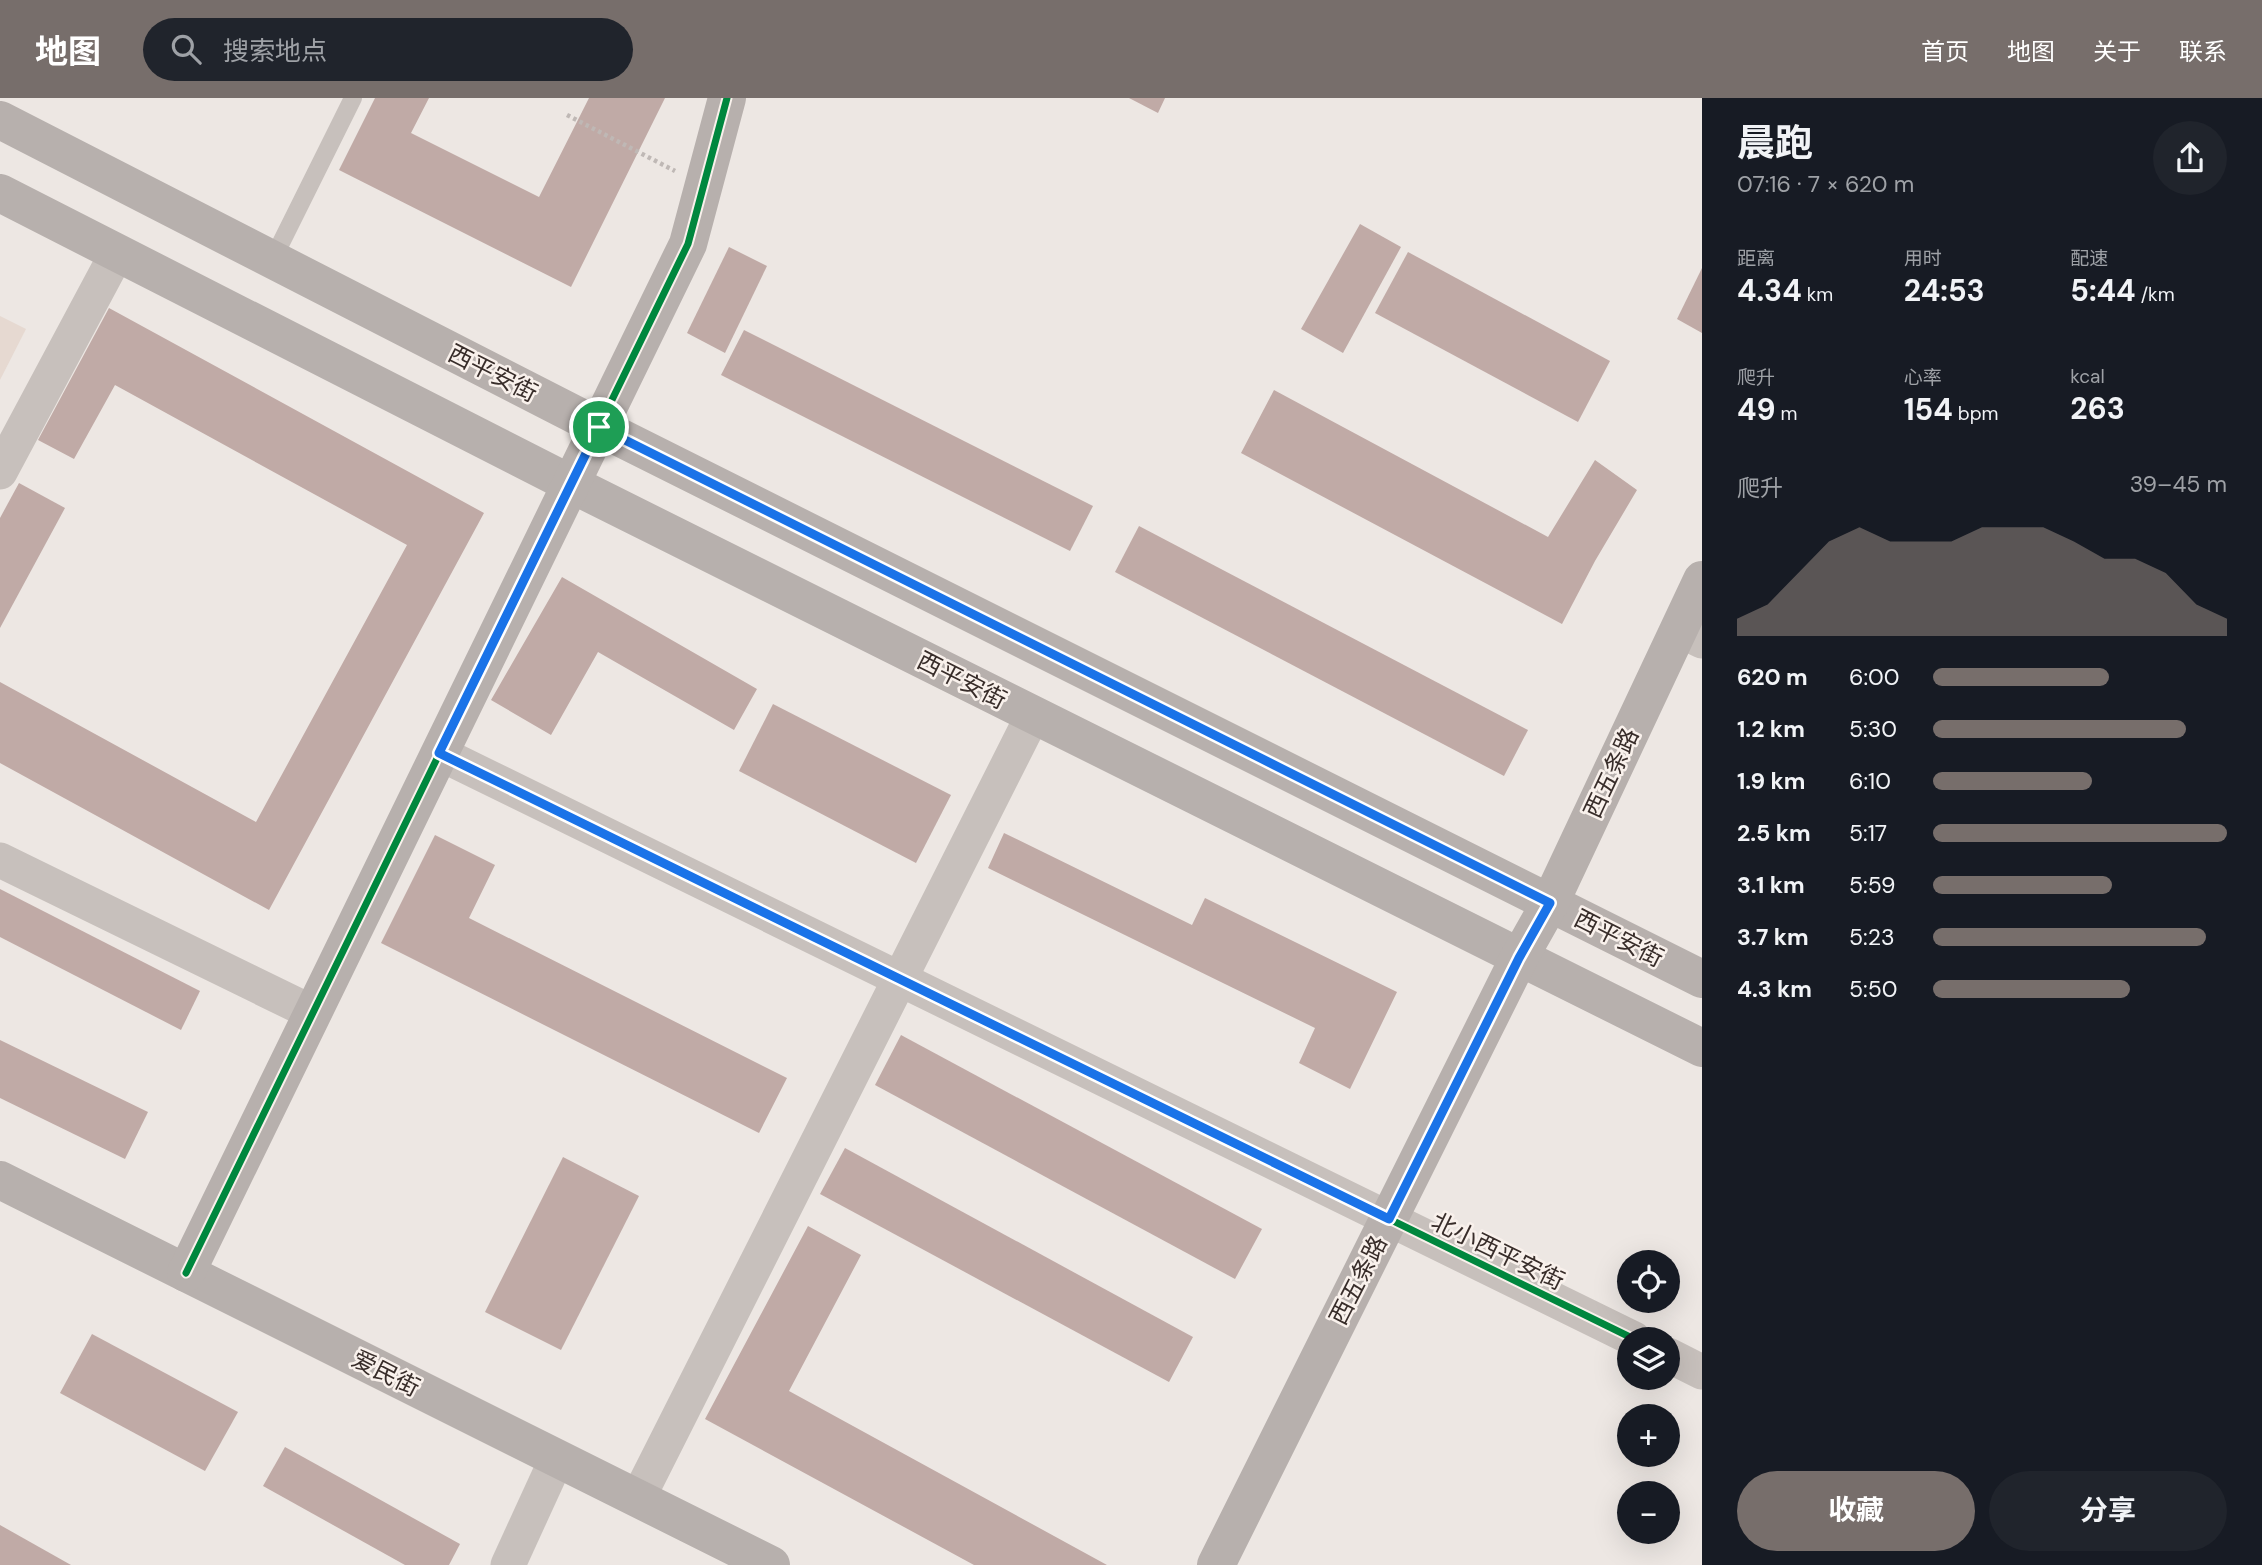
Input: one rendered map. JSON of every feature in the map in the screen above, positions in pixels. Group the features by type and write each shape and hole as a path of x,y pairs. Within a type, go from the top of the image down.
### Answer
{"main road":[{"path":"186,1273 688,244 727,98"},
{"name":"西平安街","path":"0,120 599,427 1702,979"},
{"name":"西平安街","path":"0,193 571,484 1702,1048"},
{"name":"西五条路","path":"1216,1565 1519,958 1690,636 1702,580"},
{"name":"爱民街","path":"0,1180 771,1565"}],"street":[{"path":"0,472 117,253"},
{"path":"638,1499 1033,715"},
{"name":"北小西平安街","path":"439,753 1617,1331"},
{"path":"0,860 313,1013"},
{"path":"1680,1361 1702,1372"},
{"path":"508,1565 557,1458"}],"lane":[{"path":"272,261 354,98"}],"path":[{"path":"567,115 703,186"}],"shaded area":[{"path":"0,316 26,329 0,380"}],"building":[{"path":"375,98 429,98 411,133 539,197 589,98 665,98 571,287 339,170"},
{"path":"1129,98 1165,98 1158,113"},
{"path":"1360,224 1401,247 1343,353 1301,329"},
{"path":"729,247 767,266 725,353 687,333"},
{"path":"1408,252 1610,361 1578,422 1375,313"},
{"path":"1702,268 1702,333 1677,319"},
{"path":"109,308 484,513 269,910 0,763 0,682 256,822 407,545 115,385 74,459 38,440"},
{"path":"744,330 1093,506 1070,551 721,375"},
{"path":"1274,390 1548,537 1595,460 1637,490 1562,624 1241,453"},
{"path":"19,483 65,508 0,628 0,518"},
{"path":"1139,526 1528,730 1504,776 1115,572"},
{"path":"562,577 757,689 734,730 598,652 551,735 491,700"},
{"path":"773,704 951,795 916,863 739,771"},
{"path":"1004,833 1192,925 1205,898 1397,992 1350,1089 1299,1063 1315,1028 988,868"},
{"path":"435,835 495,865 469,918 787,1078 759,1133 381,943"},
{"path":"0,889 200,991 181,1030 0,937"},
{"path":"901,1035 1262,1229 1235,1279 875,1085"},
{"path":"0,1040 148,1112 125,1159 0,1098"},
{"path":"845,1148 1193,1337 1169,1382 820,1194"},
{"path":"563,1157 639,1196 561,1350 485,1312"},
{"path":"808,1226 861,1255 789,1391 1107,1565 974,1565 705,1419"},
{"path":"92,1334 238,1412 205,1471 60,1393"},
{"path":"285,1447 460,1544 449,1565 405,1565 263,1486"},
{"path":"0,1525 71,1565 0,1565"}],"cycle path":[{"path":"186,1273 688,244 727,98"},
{"path":"439,753 1617,1331"}],"route":[{"path":"599,427 1550,903 1519,958 1389,1219 439,753 599,427"}]}
